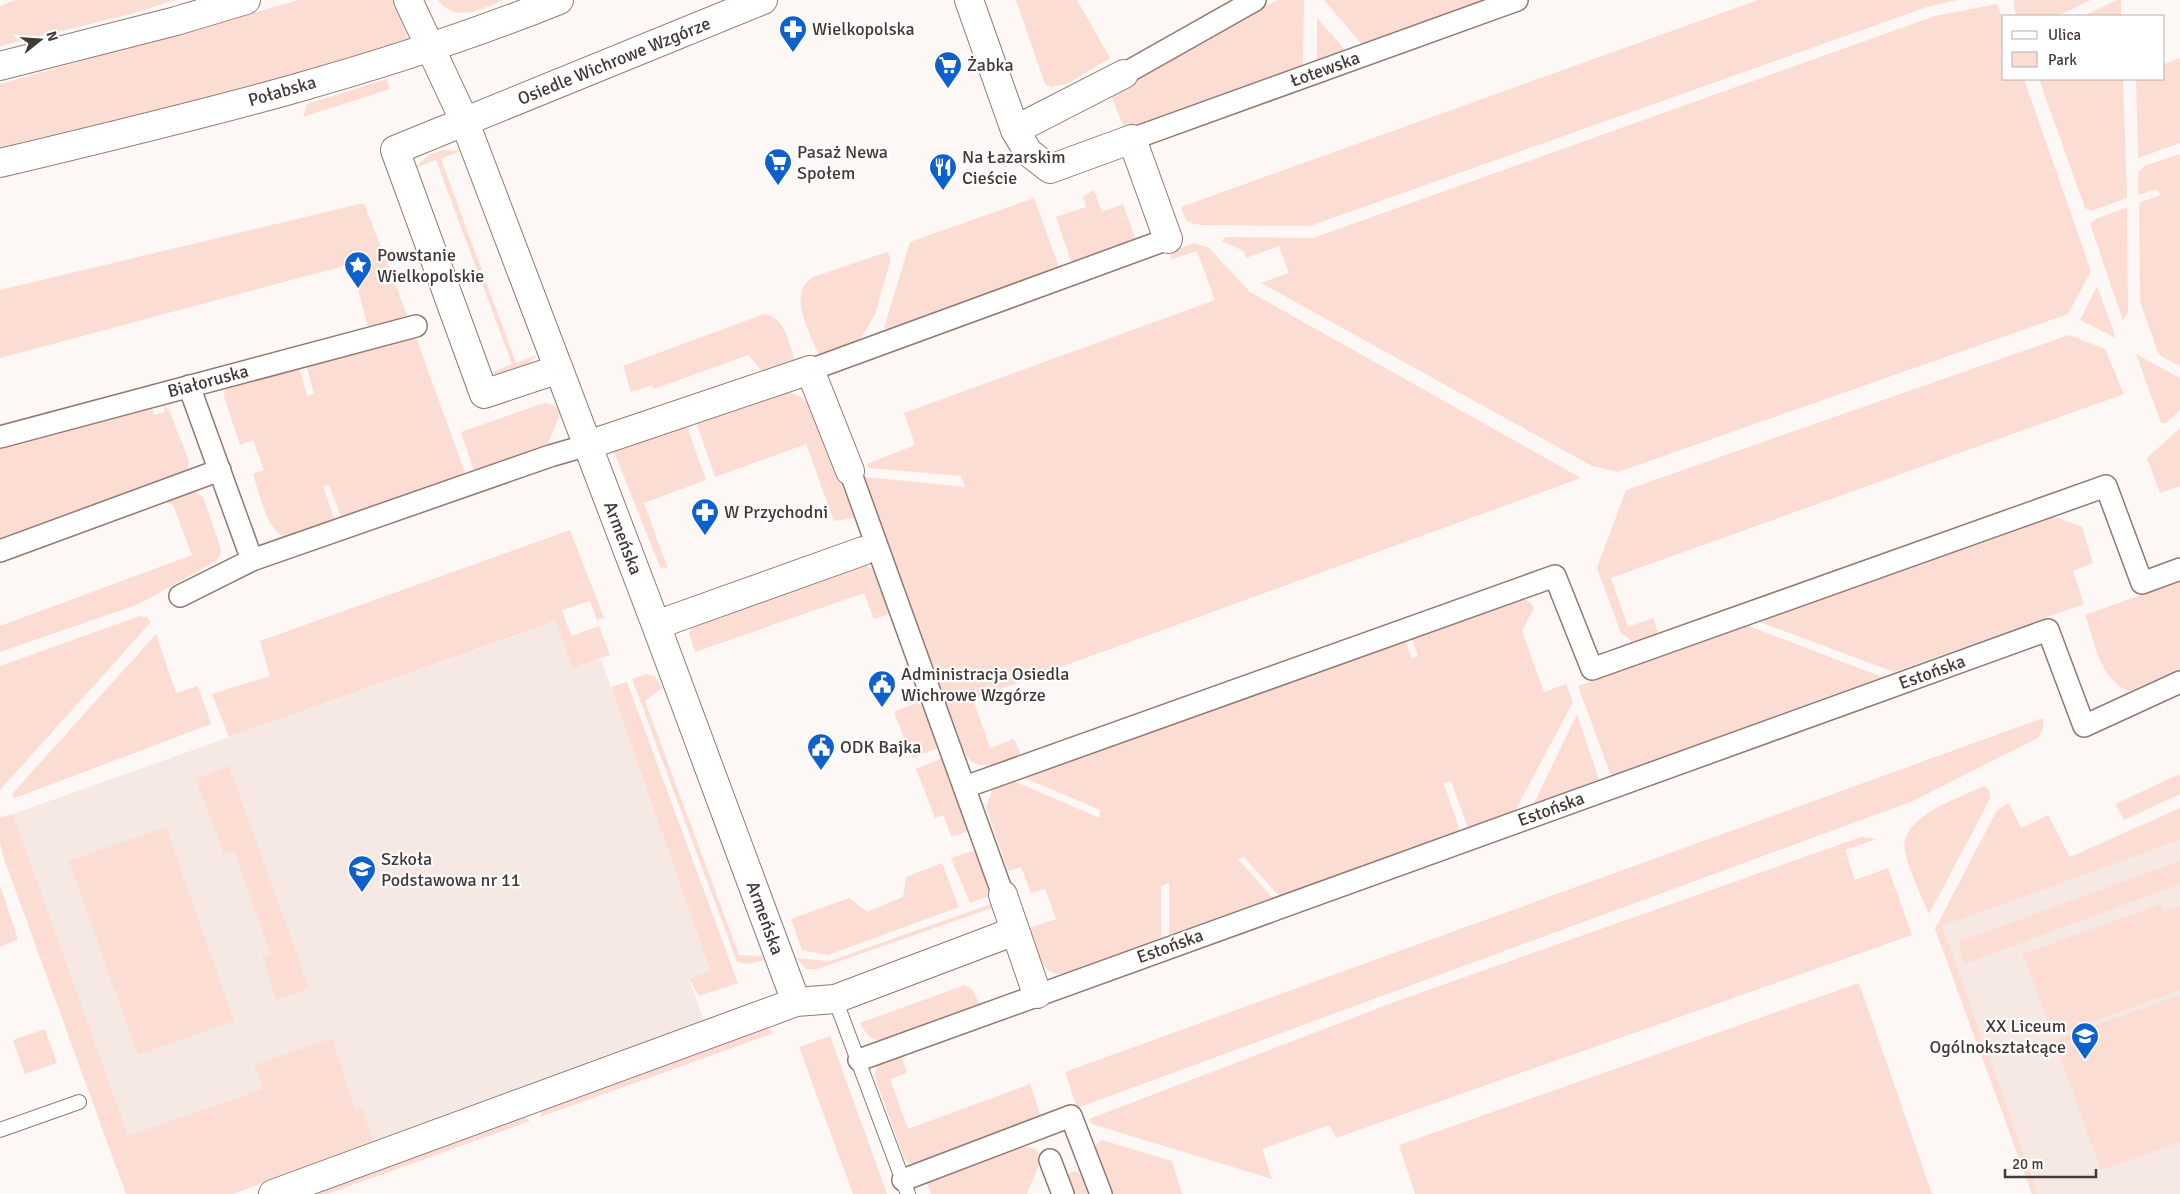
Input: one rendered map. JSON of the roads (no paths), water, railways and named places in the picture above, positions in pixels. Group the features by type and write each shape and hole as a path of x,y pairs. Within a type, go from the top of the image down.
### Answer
{"street":[{"path":"0,66 176,21 246,0"},
{"name":"Armeńska","path":"408,0 464,120 656,625 796,1002"},
{"name":"Osiedle Wichrowe Wzgórze","path":"464,120 763,0"},
{"path":"180,596 252,560 550,456 810,370 1168,239 1132,139 1050,169 1028,152 1015,130 969,0"},
{"path":"1015,130 1124,74 1255,0"},
{"name":"Łotewska","path":"1132,139 1517,0"},
{"name":"Połabska","path":"0,163 145,128 307,84 430,47 552,2"},
{"path":"464,120 395,150 484,394 559,369"},
{"name":"Białoruska","path":"0,437 416,326"},
{"path":"810,370 850,471 870,548 965,787 1037,994"},
{"path":"189,386 252,560"},
{"path":"0,551 220,470"},
{"path":"965,787 1555,576 1592,669 2106,486 2142,583 2180,569"},
{"path":"656,625 870,548"},
{"name":"Estońska","path":"859,1060 1037,994 2048,630 2084,726 2180,682"},
{"path":"273,1194 796,1002 835,999 1015,932"},
{"path":"784,1030 796,1002"},
{"path":"906,1187 1071,1116 1101,1194"},
{"path":"1050,1160 1063,1194"}],"lane":[{"path":"835,999 906,1187"},
{"path":"0,1130 79,1102"}],"place":[{"name":"Wielkopolska","path":"793,53"},
{"name":"Żabka","path":"948,89"},
{"name":"Pasaż Newa Społem","path":"778,186"},
{"name":"Na Łazarskim Cieście","path":"943,191"},
{"name":"Powstanie Wielkopolskie","path":"358,289"},
{"name":"W Przychodni","path":"705,536"},
{"name":"Administracja Osiedla Wichrowe Wzgórze","path":"882,708"},
{"name":"ODK Bajka","path":"821,771"},
{"name":"Szkoła Podstawowa nr 11","path":"362,893"},
{"name":"XX Liceum Ogólnokształcące","path":"2085,1060"}]}
